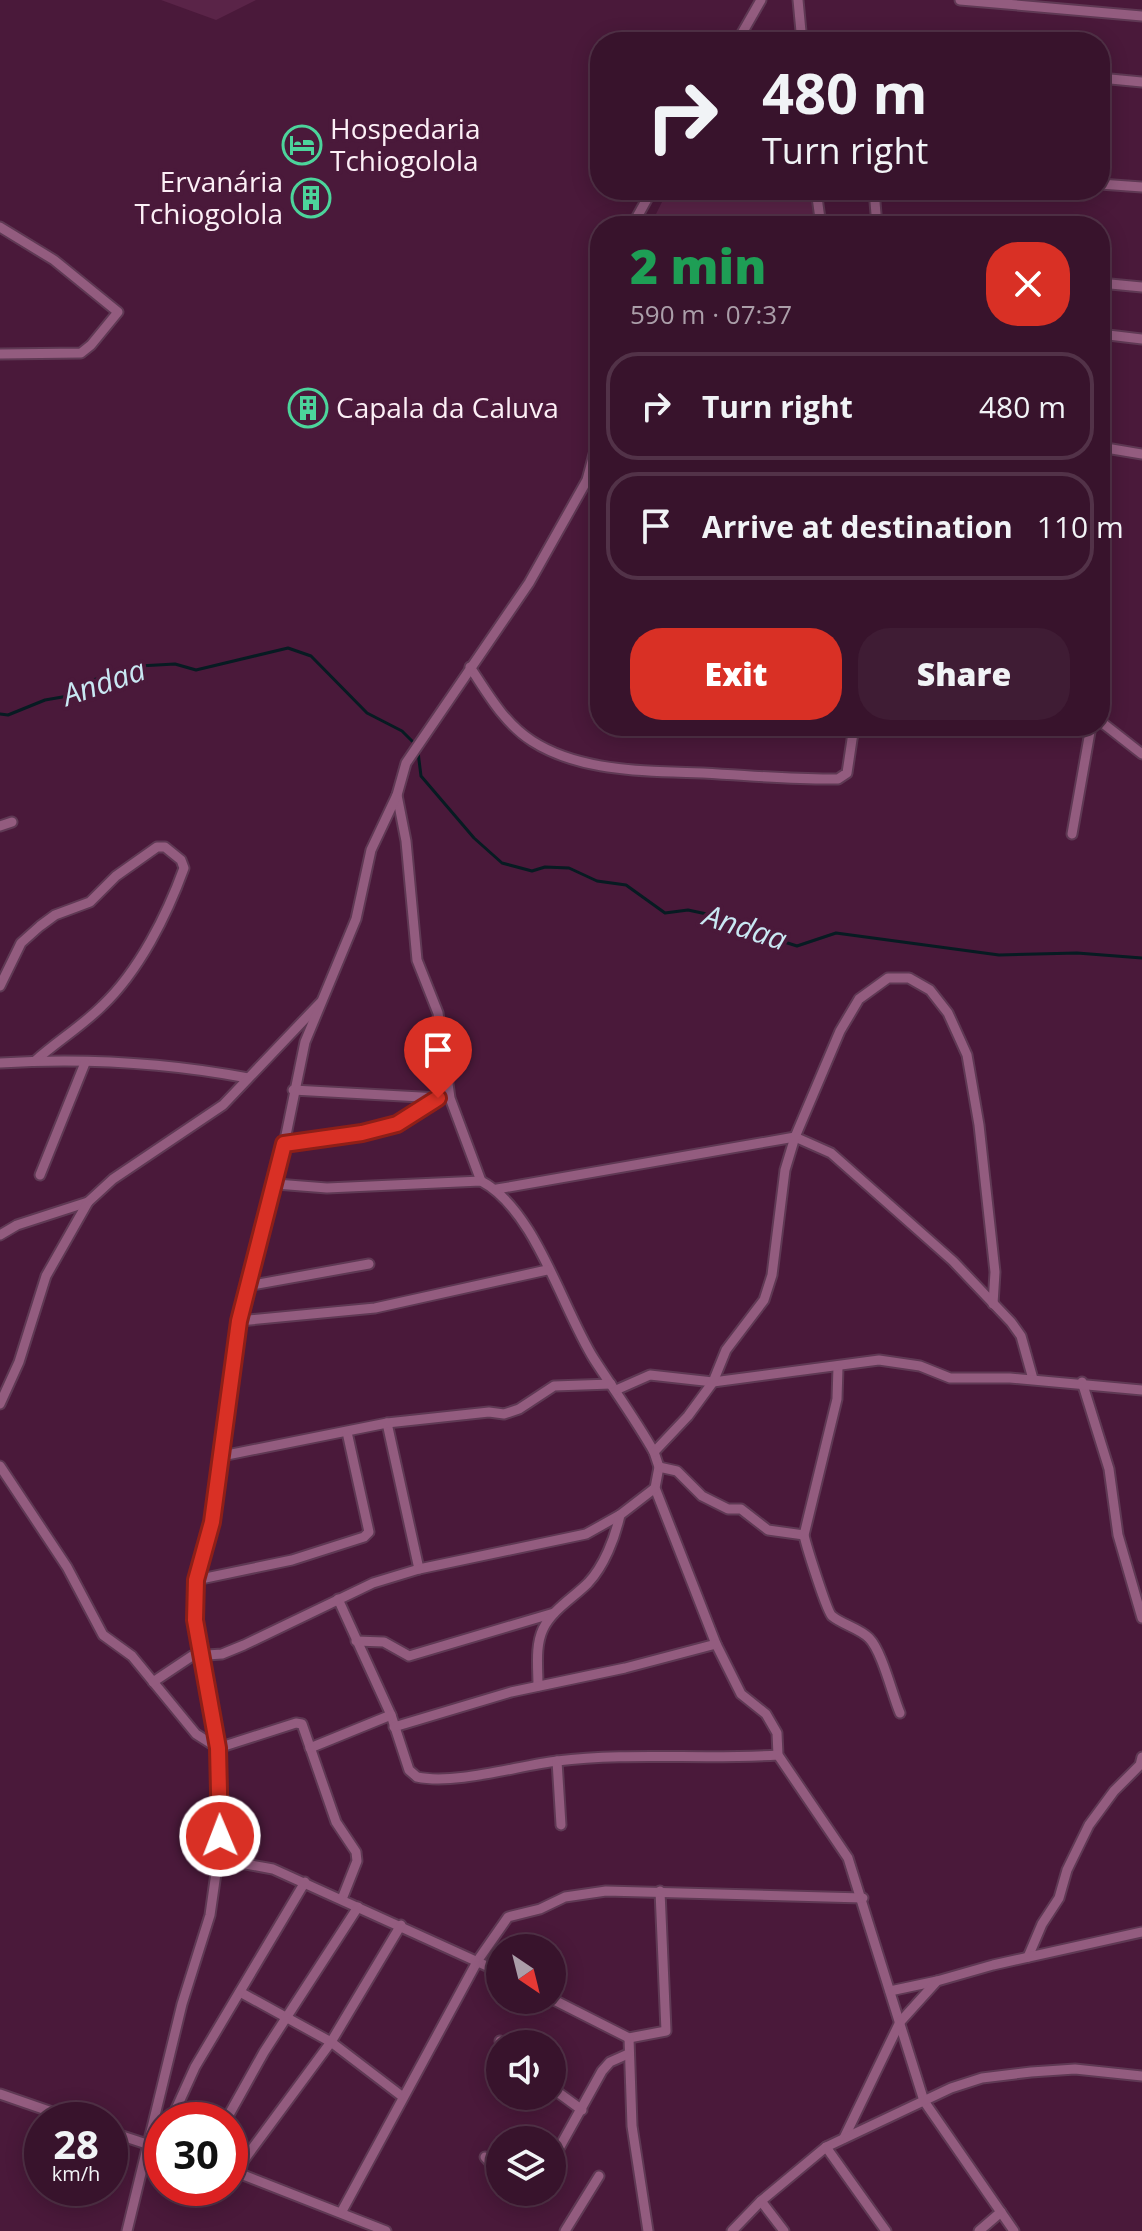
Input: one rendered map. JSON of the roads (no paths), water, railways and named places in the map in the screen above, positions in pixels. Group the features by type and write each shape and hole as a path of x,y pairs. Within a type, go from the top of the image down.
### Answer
{"street":[{"path":"743,32 761,0"},
{"path":"798,0 801,32"},
{"path":"960,0 1142,16"},
{"path":"1102,13 1108,0"},
{"path":"1110,79 1142,82"},
{"path":"1110,185 1142,187"},
{"path":"0,227 54,260 118,312 81,353 0,354"},
{"path":"1110,284 1142,287"},
{"path":"1110,335 1142,339"},
{"path":"1110,449 1142,454"},
{"path":"165,2102 182,2004 210,1915 218,1859 218,1748 195,1620 196,1580 212,1522 239,1321 276,1184 305,1042 356,919 371,850 397,795 406,763 529,583 587,480 590,469"},
{"path":"470,667 500,714 531,740 556,754 623,769 740,778 838,779 847,773 853,736"},
{"path":"1110,729 1142,754"},
{"path":"1072,834 1089,736"},
{"path":"397,795 406,841 417,960 438,1013 450,1098 481,1181"},
{"path":"0,826 12,822"},
{"path":"0,986 21,943 40,926 90,902 116,876 157,847 165,847 181,860 184,868 164,915 119,988 101,1008 35,1061"},
{"path":"654,1452 688,1416 713,1382 726,1350 764,1300 772,1275 778,1210 795,1137 840,1031 859,999 888,978 909,978 930,990 948,1013 967,1055 979,1125 995,1272 993,1304"},
{"path":"0,1404 19,1362 46,1276 88,1202 113,1179 223,1105 327,994"},
{"path":"0,1063 35,1061 206,1070 248,1078"},
{"path":"40,1175 85,1063"},
{"path":"293,1090 450,1098"},
{"path":"284,1144 362,1133 397,1124 438,1098"},
{"path":"497,1189 654,1159 795,1137 831,1153 953,1261 1021,1336 1033,1379"},
{"path":"276,1184 327,1188 481,1181 497,1189 528,1230 594,1358 654,1452 659,1467 655,1488 716,1644 741,1694 766,1714 777,1733 778,1755 848,1858 924,2101 1014,2231"},
{"path":"0,1235 43,1215 88,1202"},
{"path":"247,1286 369,1264"},
{"path":"239,1321 375,1308 547,1270"},
{"path":"222,1456 387,1423 489,1412 504,1414 554,1386 614,1387 650,1375 713,1382 897,1360 950,1378 1082,1382 1142,1390"},
{"path":"838,1367 837,1399 804,1535 826,1608 831,1615 870,1639 900,1713"},
{"path":"1082,1382 1109,1469 1118,1535 1142,1618"},
{"path":"387,1423 419,1569"},
{"path":"196,1580 292,1560 364,1537 369,1532 347,1432"},
{"path":"0,1466 67,1567 94,1624 103,1635 132,1656 196,1734 218,1748"},
{"path":"659,1467 677,1471 702,1496 728,1509 741,1509 768,1530 804,1535"},
{"path":"153,1682 187,1659 222,1654 373,1583 419,1569 586,1534 620,1515 655,1488"},
{"path":"538,1686 538,1647 543,1629 554,1613 591,1581 616,1534 620,1515"},
{"path":"338,1599 391,1715 409,1770 417,1777 497,1772 557,1761 632,1755 722,1759 778,1755"},
{"path":"356,1641 384,1642 409,1656 554,1613"},
{"path":"394,1727 538,1686 625,1668 716,1644"},
{"path":"310,1748 391,1715"},
{"path":"218,1748 299,1722 336,1822 356,1852 357,1861 342,1899"},
{"path":"1028,1957 1042,1924 1059,1898 1067,1870 1089,1825 1114,1791 1140,1765 1142,1757"},
{"path":"557,1761 561,1825"},
{"path":"218,1859 273,1869 486,1964"},
{"path":"179,2102 195,2067 305,1882"},
{"path":"342,2211 478,1960 508,1917 540,1909 574,1895 660,1891 863,1898"},
{"path":"566,2006 629,2038 663,2033 667,2028 660,1891"},
{"path":"237,2102 286,2018 358,1907"},
{"path":"248,2150 331,2042 401,1925"},
{"path":"890,1991 1142,1932"},
{"path":"844,2138 900,2022 937,1981"},
{"path":"240,1992 331,2042 403,2097"},
{"path":"629,2038 632,2126 648,2231"},
{"path":"566,2137 602,2071 628,2054"},
{"path":"736,2230 761,2201 826,2147 924,2101 982,2078 1075,2069 1142,2076"},
{"path":"0,2094 24,2102"},
{"path":"566,2098 582,2110"},
{"path":"826,2147 886,2231"},
{"path":"565,2231 599,2176"},
{"path":"248,2177 342,2211 386,2231"},
{"path":"127,2231 144,2184"},
{"path":"761,2201 784,2231"},
{"path":"979,2231 1001,2212"}],"waterway":[{"name":"Andaa","path":"0,714 8,715 45,700 74,695 93,680 139,666 175,664 196,670 288,648 311,656 367,713 402,731 412,741"},
{"name":"Andaa","path":"418,752 421,776 474,838 502,863 532,871 545,867 569,868 597,881 626,885 665,913 688,910 769,929 778,940 797,946 836,933 999,955 1077,953 1142,958"}],"place":[{"name":"Hospedaria Tchiogolola","path":"302,145"},
{"name":"Ervanária Tchiogolola","path":"311,198"},
{"name":"Capala da Caluva","path":"308,408"}]}
